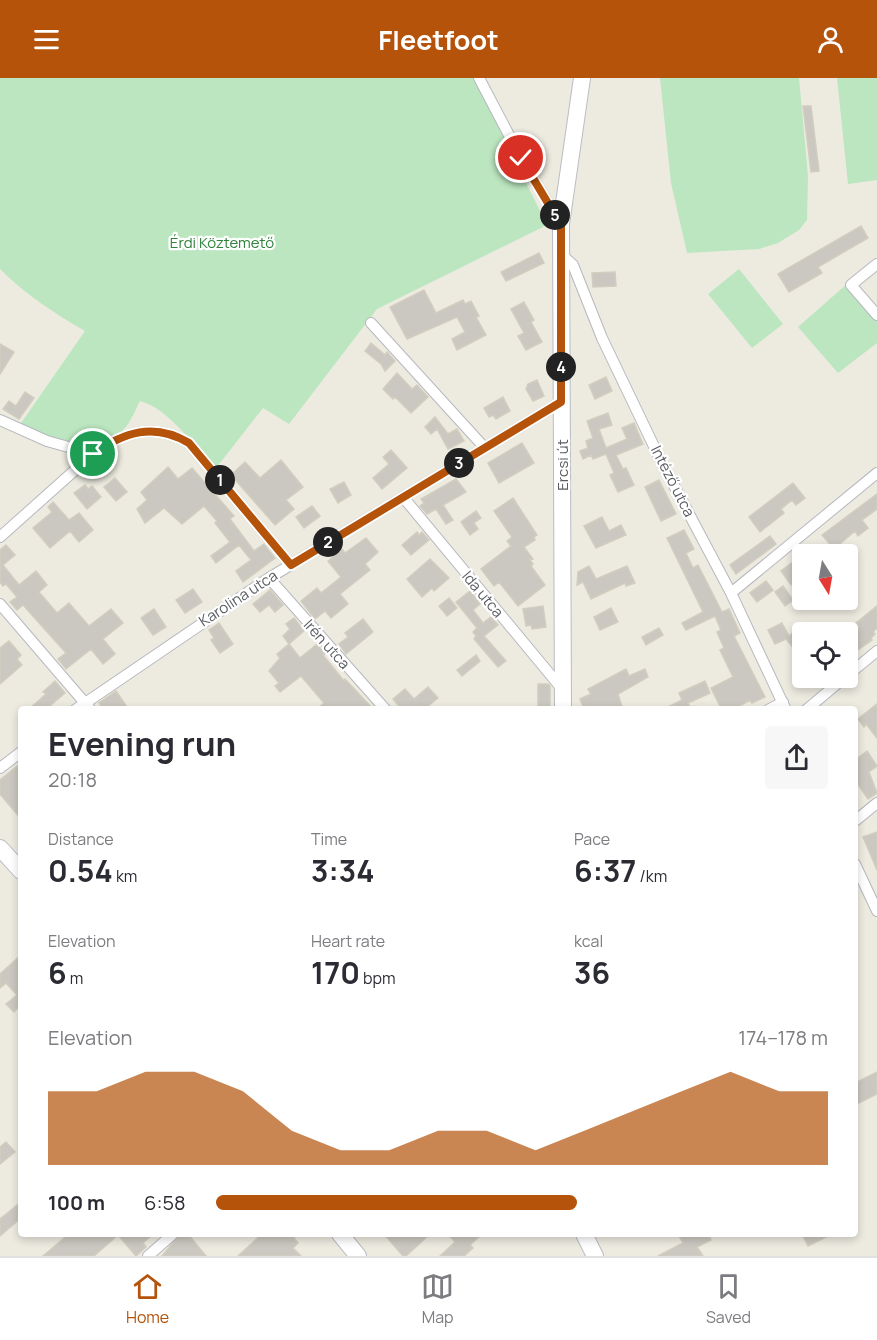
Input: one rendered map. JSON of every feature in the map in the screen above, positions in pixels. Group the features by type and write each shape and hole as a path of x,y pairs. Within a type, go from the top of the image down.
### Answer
{"main road":[{"name":"Ercsi út","path":"563,706 561,225 582,78"},
{"path":"0,848 18,868"},
{"path":"342,1237 358,1256"},
{"path":"586,1237 595,1256"}],"street":[{"path":"479,78 521,158 561,225"},
{"name":"Intéző utca","path":"561,254 573,265 602,338 661,461 731,593 784,706"},
{"path":"877,264 851,285 877,315"},
{"path":"371,322 484,447"},
{"name":"Karolina utca","path":"88,706 268,578 561,402"},
{"path":"0,420 47,441 93,454"},
{"path":"0,537 93,454 126,434 146,432 175,434 189,443 291,565"},
{"path":"731,593 877,473"},
{"name":"Ida utca","path":"403,497 563,690"},
{"name":"Irén utca","path":"268,578 382,706"},
{"path":"0,604 88,706"},
{"path":"858,667 877,651"},
{"path":"811,706 833,688"},
{"path":"0,768 18,754"},
{"path":"858,819 877,804"},
{"path":"858,870 877,911"},
{"path":"148,1256 169,1237"}],"green space":[{"name":"Érdi Köztemető","path":"0,78 474,78 547,225 377,309 289,424 263,408 216,468 171,420 150,405 140,401 124,429 113,437 87,444 58,440 19,426 85,331 41,303 0,269"},
{"path":"660,78 799,78 808,176 807,220 799,230 778,243 759,249 687,253 671,183"},
{"path":"837,78 877,78 877,180 848,184"},
{"path":"739,269 783,324 752,348 708,294"},
{"path":"848,283 877,319 877,343 838,373 798,327"}],"building":[{"path":"803,106 811,106 819,171 811,172"},
{"path":"861,226 868,238 818,267 822,273 789,292 778,274"},
{"path":"539,253 544,263 506,281 501,272"},
{"path":"615,272 616,286 593,287 592,273"},
{"path":"424,290 436,313 463,300 465,304 471,301 479,316 476,317 486,335 457,350 452,339 465,332 457,317 407,339 390,307"},
{"path":"524,302 534,320 531,322 542,342 526,350 518,336 524,333 511,309"},
{"path":"371,343 385,355 387,352 395,361 385,371 381,364 365,351"},
{"path":"0,344 14,352 0,374"},
{"path":"397,373 412,389 417,385 428,397 411,413 383,389"},
{"path":"606,377 612,391 595,399 589,385"},
{"path":"537,380 544,396 533,401 526,389 528,384"},
{"path":"25,392 34,398 19,419 3,409 9,401 16,406"},
{"path":"503,397 510,411 496,419 493,415 489,417 484,408"},
{"path":"608,413 612,425 599,429 606,448 627,439 622,428 634,423 643,444 616,455 623,469 626,468 634,485 618,492 610,475 614,473 606,454 593,459 591,455 583,459 580,451 588,448 586,441 593,438 587,421"},
{"path":"435,417 448,434 457,429 464,441 448,449 437,429 431,434 425,427"},
{"path":"522,443 534,463 499,483 488,463"},
{"path":"391,450 407,468 382,489 373,478 389,464 383,457"},
{"path":"281,460 303,487 286,500 294,509 275,525 231,475 245,462 260,478"},
{"path":"168,467 178,479 192,468 234,516 230,519 254,551 264,544 275,558 243,582 236,571 251,560 239,545 216,563 211,556 230,542 204,506 182,524 164,508 145,523 137,509 147,500 141,492"},
{"path":"115,478 127,492 116,501 104,487"},
{"path":"456,479 466,492 443,505 453,520 446,524 436,509 427,514 420,506 424,503 421,499"},
{"path":"659,480 676,514 661,521 645,487"},
{"path":"344,482 351,495 338,503 330,489"},
{"path":"793,483 805,498 796,505 792,500 781,509 784,513 760,532 749,517"},
{"path":"85,485 88,489 92,486 101,497 87,509 74,493"},
{"path":"877,494 877,509 862,520 868,528 858,536 855,531 840,544 830,544 822,535"},
{"path":"513,498 537,535 534,537 535,540 524,547 533,559 530,560 533,564 531,566 545,585 518,606 499,582 494,586 481,569 511,546 507,541 512,537 494,511"},
{"path":"53,502 69,520 79,513 93,530 79,542 70,531 50,548 33,528 52,512 48,507"},
{"path":"312,506 320,516 304,528 296,517"},
{"path":"476,511 481,518 474,523 478,529 470,535 461,522"},
{"path":"602,517 609,531 621,525 626,535 596,548 584,526"},
{"path":"684,530 694,549 686,553 693,568 698,565 722,612 729,609 740,633 734,636 765,697 752,703 750,700 739,706 720,706 711,688 733,677 720,650 724,648 717,632 721,630 715,616 686,630 682,623 703,612 667,538"},
{"path":"417,532 419,535 422,532 429,540 411,555 402,545"},
{"path":"770,536 776,544 736,574 730,565"},
{"path":"366,538 378,552 365,564 370,570 340,594 348,604 331,618 325,611 315,619 301,601 317,588 321,593 341,577 328,561 342,549 345,553"},
{"path":"6,545 15,555 3,565 19,585 36,571 47,585 39,592 57,613 69,603 89,626 111,609 123,623 103,639 115,654 103,664 91,649 66,669 58,659 66,653 23,605 17,610 10,602 17,597 6,584 3,586 0,582 0,550"},
{"path":"430,559 449,578 434,591 432,588 422,597 407,579"},
{"path":"792,563 791,585 781,571"},
{"path":"589,566 596,579 627,566 635,583 626,586 625,583 591,599 583,582 577,585 578,572"},
{"path":"766,581 773,590 757,602 750,593"},
{"path":"783,586 792,601 785,606 775,592"},
{"path":"193,589 202,602 185,613 176,600"},
{"path":"270,590 283,605 275,612 269,605 260,612 253,604"},
{"path":"470,591 480,604 473,610 483,623 491,617 498,625 484,636 506,661 498,667 474,639 476,636 473,632 477,628 456,602"},
{"path":"449,598 457,608 447,616 439,606"},
{"path":"543,606 546,627 532,629 531,625 526,626 523,609"},
{"path":"877,606 877,628 873,632 875,634 872,640 858,650 859,627 857,622"},
{"path":"611,608 618,622 600,630 594,617"},
{"path":"154,609 166,627 153,635 141,618"},
{"path":"294,618 304,631 289,644 283,636 290,629 286,624"},
{"path":"363,619 373,632 346,654 339,644 348,637 345,633"},
{"path":"219,623 233,644 220,653 211,640 214,638 209,630"},
{"path":"782,623 789,636 792,633 792,646 786,639 775,644 768,630"},
{"path":"659,628 663,635 646,645 642,637"},
{"path":"9,641 21,655 17,659 22,665 0,684 0,648"},
{"path":"289,644 300,658 317,644 344,681 345,679 370,706 321,706 324,703 301,676 280,692 275,686 279,683 269,671 280,658 277,654"},
{"path":"476,655 480,661 462,676 457,670"},
{"path":"626,669 629,676 645,669 648,677 618,694 622,706 583,706 580,699 591,694 588,689"},
{"path":"55,681 65,693 50,706 32,706 46,694 43,692"},
{"path":"705,681 710,693 688,703 689,706 670,706 682,700 679,693"},
{"path":"538,684 548,684 550,686 550,706 538,706"},
{"path":"428,687 438,698 428,706 399,706 393,699 405,689 414,699"},
{"path":"116,691 126,706 101,706 99,703"},
{"path":"877,704 877,738 866,724 864,727 858,719"},
{"path":"867,751 877,766 869,772 877,793 868,799 858,784 858,758"},
{"path":"18,765 18,815 0,794 0,780"},
{"path":"877,832 877,870 863,837"},
{"path":"18,958 18,1008 14,1012 6,1004 17,995 6,983 0,988 0,974"},
{"path":"877,1072 877,1094 858,1104 858,1082"},
{"path":"6,1142 15,1152 0,1164 0,1147"},
{"path":"18,1204 18,1221 0,1236 0,1219"},
{"path":"65,1237 116,1237 94,1256 43,1256"},
{"path":"120,1237 150,1237 143,1243 146,1247 136,1256"},
{"path":"178,1237 190,1237 206,1256 162,1256"},
{"path":"259,1237 293,1237 298,1243 293,1248 301,1256 238,1256"},
{"path":"387,1237 427,1237 406,1256 403,1256"},
{"path":"451,1237 479,1237 470,1245 473,1248 464,1256 440,1256 455,1242"},
{"path":"680,1237 710,1237 711,1240 697,1247 703,1256 658,1256 683,1243"},
{"path":"804,1237 826,1237 808,1246"}],"route":[{"path":"93,454 126,434 146,432 175,434 189,443 291,565 561,402 561,225 521,158"}]}
